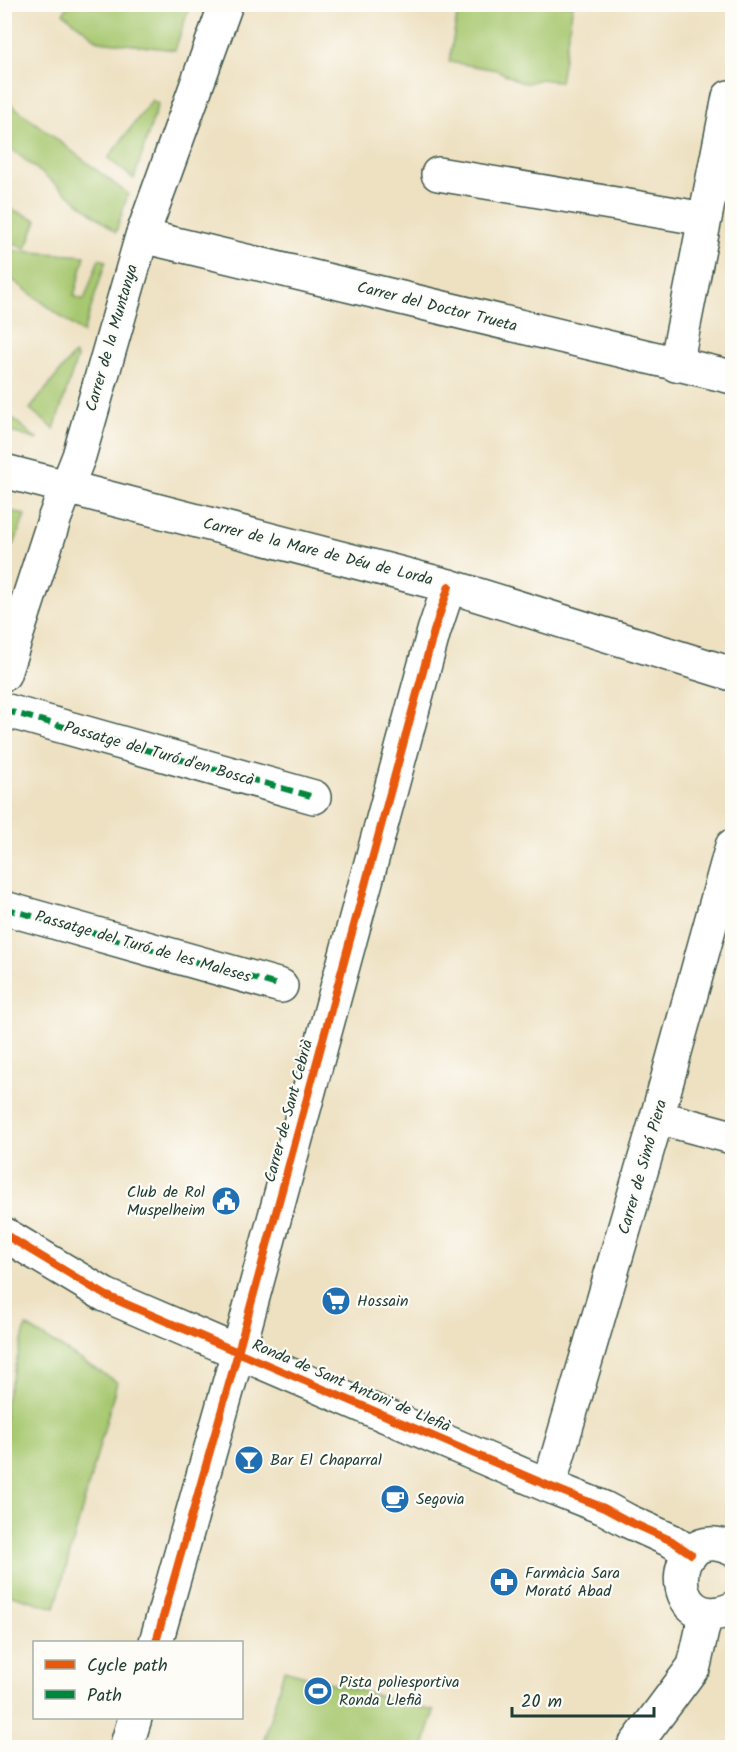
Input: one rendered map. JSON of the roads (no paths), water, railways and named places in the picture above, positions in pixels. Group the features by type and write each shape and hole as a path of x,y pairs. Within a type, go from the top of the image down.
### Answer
{"street":[{"name":"Carrer de la Muntanya","path":"4,674 55,517 79,456 142,236 226,4"},
{"path":"676,365 729,97 732,97"},
{"path":"438,174 705,219"},
{"name":"Carrer del Doctor Trueta","path":"142,236 732,377"},
{"name":"Carrer de la Mare de Déu de Lorda","path":"4,471 449,586 732,674"},
{"name":"Carrer de Sant Cebrià","path":"156,1641 238,1352 425,665 449,586"},
{"name":"Passatge del Turó d'en Boscà","path":"4,710 314,797"},
{"name":"Carrer de Simó Piera","path":"549,1486 657,1117 732,846"},
{"name":"Passatge del Turó de les Maleses","path":"4,908 282,986"},
{"path":"657,1117 732,1137"},
{"name":"Ronda de Sant Antoni de Llefià","path":"4,1234 105,1295 604,1508 691,1554"},
{"path":"719,1611 692,1605 681,1587 682,1567 691,1554 699,1548 724,1545 732,1549"},
{"path":"633,1748 694,1666 705,1623 719,1611"},
{"path":"126,1748 135,1719"}],"place":[{"name":"Club de Rol Muspelheim","path":"226,1201"},
{"name":"Hossain","path":"336,1301"},
{"name":"Bar El Chaparral","path":"249,1460"},
{"name":"Segovia","path":"395,1499"},
{"name":"Farmàcia Sara Morató Abad","path":"504,1582"},
{"name":"Pista poliesportiva Ronda Llefià","path":"318,1691"}]}
